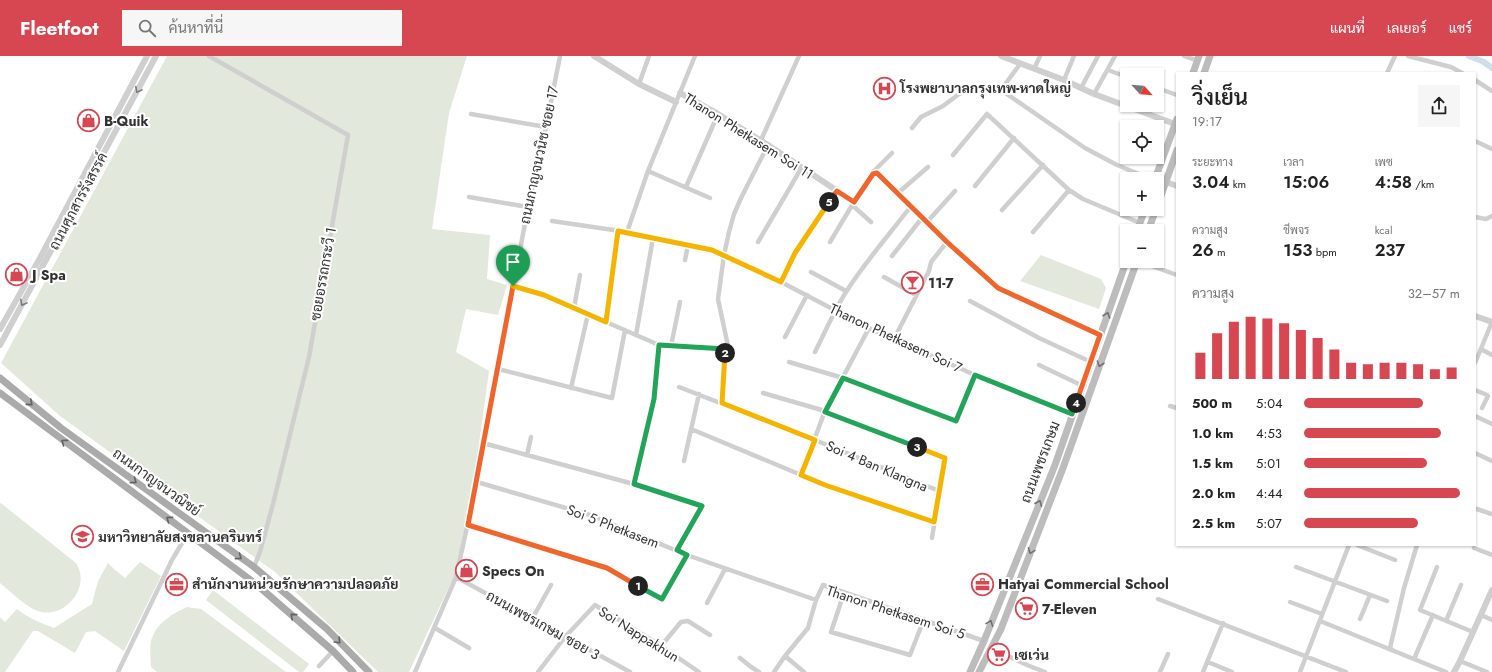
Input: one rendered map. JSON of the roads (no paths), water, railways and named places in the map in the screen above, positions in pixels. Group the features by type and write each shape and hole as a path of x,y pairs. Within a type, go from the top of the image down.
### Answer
{"main road":[{"path":"1204,72 1210,56"},
{"path":"1193,72 1198,58"},
{"path":"1159,172 1176,121"},
{"path":"1164,188 1176,153"},
{"path":"1140,223 1142,216"},
{"name":"ถนนเพชรเกษม","path":"970,672 1055,465 1124,268"},
{"name":"ถนนเพชรเกษม","path":"979,672 1001,629 1063,468 1135,268"},
{"name":"ถนนกาญจนวณิชย์","path":"0,378 49,419 254,567 327,629 369,672"},
{"name":"ถนนกาญจนวณิชย์","path":"0,394 256,584 332,651 352,672"},
{"path":"1055,465 1063,468"},
{"path":"188,533 193,524"}],"street":[{"name":"ถนนศุภสารรังสรรค์","path":"0,329 43,252 147,56"},
{"name":"ถนนศุภสารรังสรรค์","path":"0,345 156,56"},
{"name":"ซอยอรรถกระวี 1","path":"209,56 348,134 309,357 270,518 254,567"},
{"name":"ถนนกาญจนวนิช ซอย 17","path":"415,672 456,577 477,482 483,443 528,207 560,56"},
{"path":"594,56 639,84 676,102"},
{"path":"639,84 649,56"},
{"path":"627,232 648,170 695,56"},
{"path":"761,140 799,56"},
{"path":"1001,56 1064,80 1094,94 1176,121"},
{"path":"1034,69 1040,56"},
{"path":"1064,80 1074,56"},
{"path":"1081,88 1098,56"},
{"path":"1094,94 1115,56"},
{"path":"1184,56 1198,58"},
{"path":"1387,72 1395,56"},
{"path":"1408,56 1451,67 1460,72"},
{"path":"1001,90 1020,64"},
{"path":"1108,70 1120,74"},
{"path":"1476,81 1492,91"},
{"path":"912,128 921,117 942,106 959,94 972,88 991,87 1001,90 1085,148 1134,172"},
{"path":"1164,90 1176,95"},
{"name":"Thanon Phetkasem Soi 11","path":"680,93 761,140 853,203"},
{"path":"471,114 546,126"},
{"path":"686,187 718,114"},
{"path":"953,155 987,114 1069,190 1083,199 1140,223"},
{"path":"975,186 1014,138"},
{"path":"1476,141 1492,149"},
{"path":"722,403 726,349 728,346 718,299 724,255 734,214 768,145"},
{"path":"830,242 874,171 892,153"},
{"path":"1002,210 1043,165"},
{"path":"758,242 802,167"},
{"path":"898,193 928,167"},
{"path":"648,170 710,198"},
{"path":"874,171 947,242 998,288 1100,335"},
{"path":"1166,182 1176,186"},
{"path":"1033,232 1069,190"},
{"path":"781,282 795,253 837,191"},
{"path":"892,256 925,220 955,191"},
{"path":"469,197 528,207"},
{"path":"853,203 871,222"},
{"path":"815,352 846,291 871,256 911,206"},
{"path":"1476,217 1486,219 1492,216"},
{"name":"Thanon Phetkasem Soi 7","path":"552,221 627,232 712,250 781,282 869,328 975,375 1072,414"},
{"path":"606,322 618,231"},
{"path":"636,335 653,238"},
{"path":"894,339 929,271 931,262 947,242"},
{"path":"685,260 688,245"},
{"path":"1158,268 1176,275"},
{"path":"811,272 846,291"},
{"path":"574,308 580,275"},
{"path":"884,277 916,295"},
{"path":"513,286 544,295 659,345 726,349"},
{"path":"785,337 807,295"},
{"path":"970,301 1039,338 1091,362"},
{"path":"671,346 680,302"},
{"path":"571,388 588,314"},
{"path":"1476,316 1492,322 1476,361"},
{"path":"801,475 825,412 869,328"},
{"path":"498,369 612,398 625,330"},
{"path":"634,484 654,399 659,345"},
{"path":"1481,349 1492,355"},
{"path":"789,362 843,378 956,421 975,375"},
{"path":"1039,365 1083,386"},
{"name":"Soi 4 Ban Klangna","path":"680,387 939,491"},
{"path":"1476,390 1488,396 1482,408"},
{"path":"763,393 825,412 945,458 932,538"},
{"path":"684,461 699,394"},
{"path":"1170,406 1176,408"},
{"path":"1476,416 1492,424"},
{"path":"691,429 825,485 934,522"},
{"path":"527,455 532,437"},
{"path":"483,443 634,484 702,506 677,550"},
{"path":"1476,453 1492,461"},
{"name":"Soi 5 Phetkasem","path":"477,482 590,515 687,555 816,600"},
{"path":"1477,509 1492,514"},
{"path":"468,525 607,568 662,599 687,555"},
{"path":"118,672 172,560 188,533"},
{"path":"1300,672 1349,546"},
{"path":"1360,546 1395,560"},
{"path":"1393,650 1390,648 1417,546"},
{"path":"1474,548 1492,555"},
{"path":"707,603 724,568"},
{"path":"1296,568 1387,601"},
{"path":"1437,568 1420,610 1473,632"},
{"name":"ถนนเพชรเกษม ซอย 3","path":"456,577 630,672"},
{"path":"532,619 551,585"},
{"name":"Thanon Phetkasem Soi 5","path":"816,600 823,585 984,641"},
{"path":"1446,620 1461,585"},
{"path":"1454,672 1492,590"},
{"path":"844,593 831,632 910,655 924,620"},
{"path":"1360,618 1370,594"},
{"path":"1158,598 1346,672"},
{"path":"774,672 784,656 808,628 816,600"},
{"path":"1290,602 1322,614"},
{"name":"Soi Nappakhun","path":"565,637 595,605 661,646 699,672"},
{"path":"1414,659 1433,615"},
{"path":"1481,615 1492,620"},
{"path":"661,646 680,622 684,620 688,620 710,635"},
{"path":"1320,620 1446,672"},
{"path":"1203,672 1223,623"},
{"path":"435,628 469,648"},
{"path":"538,672 565,637"},
{"path":"990,648 1045,672"},
{"path":"318,666 332,651"},
{"path":"1160,672 1168,654"},
{"path":"784,656 804,672"},
{"path":"740,658 751,668 759,672"},
{"path":"1460,661 1487,672"},
{"path":"1208,662 1232,672"}],"waterway":[{"path":"1469,56 1484,62 1492,68"}],"place":[{"name":"โรงพยาบาลกรุงเทพ-หาดใหญ่","path":"884,88"},
{"name":"B-Quik","path":"88,121"},
{"name":"J Spa","path":"16,275"},
{"name":"11-7","path":"912,283"},
{"name":"มหาวิทยาลัยสงขลานครินทร์","path":"82,537"},
{"name":"Specs On","path":"467,571"},
{"name":"สำนักงานหน่วยรักษาความปลอดภัย","path":"177,584"},
{"name":"Hatyai Commercial School","path":"982,584"},
{"name":"7-Eleven","path":"1026,609"},
{"name":"เซเว่น","path":"998,655"}]}
